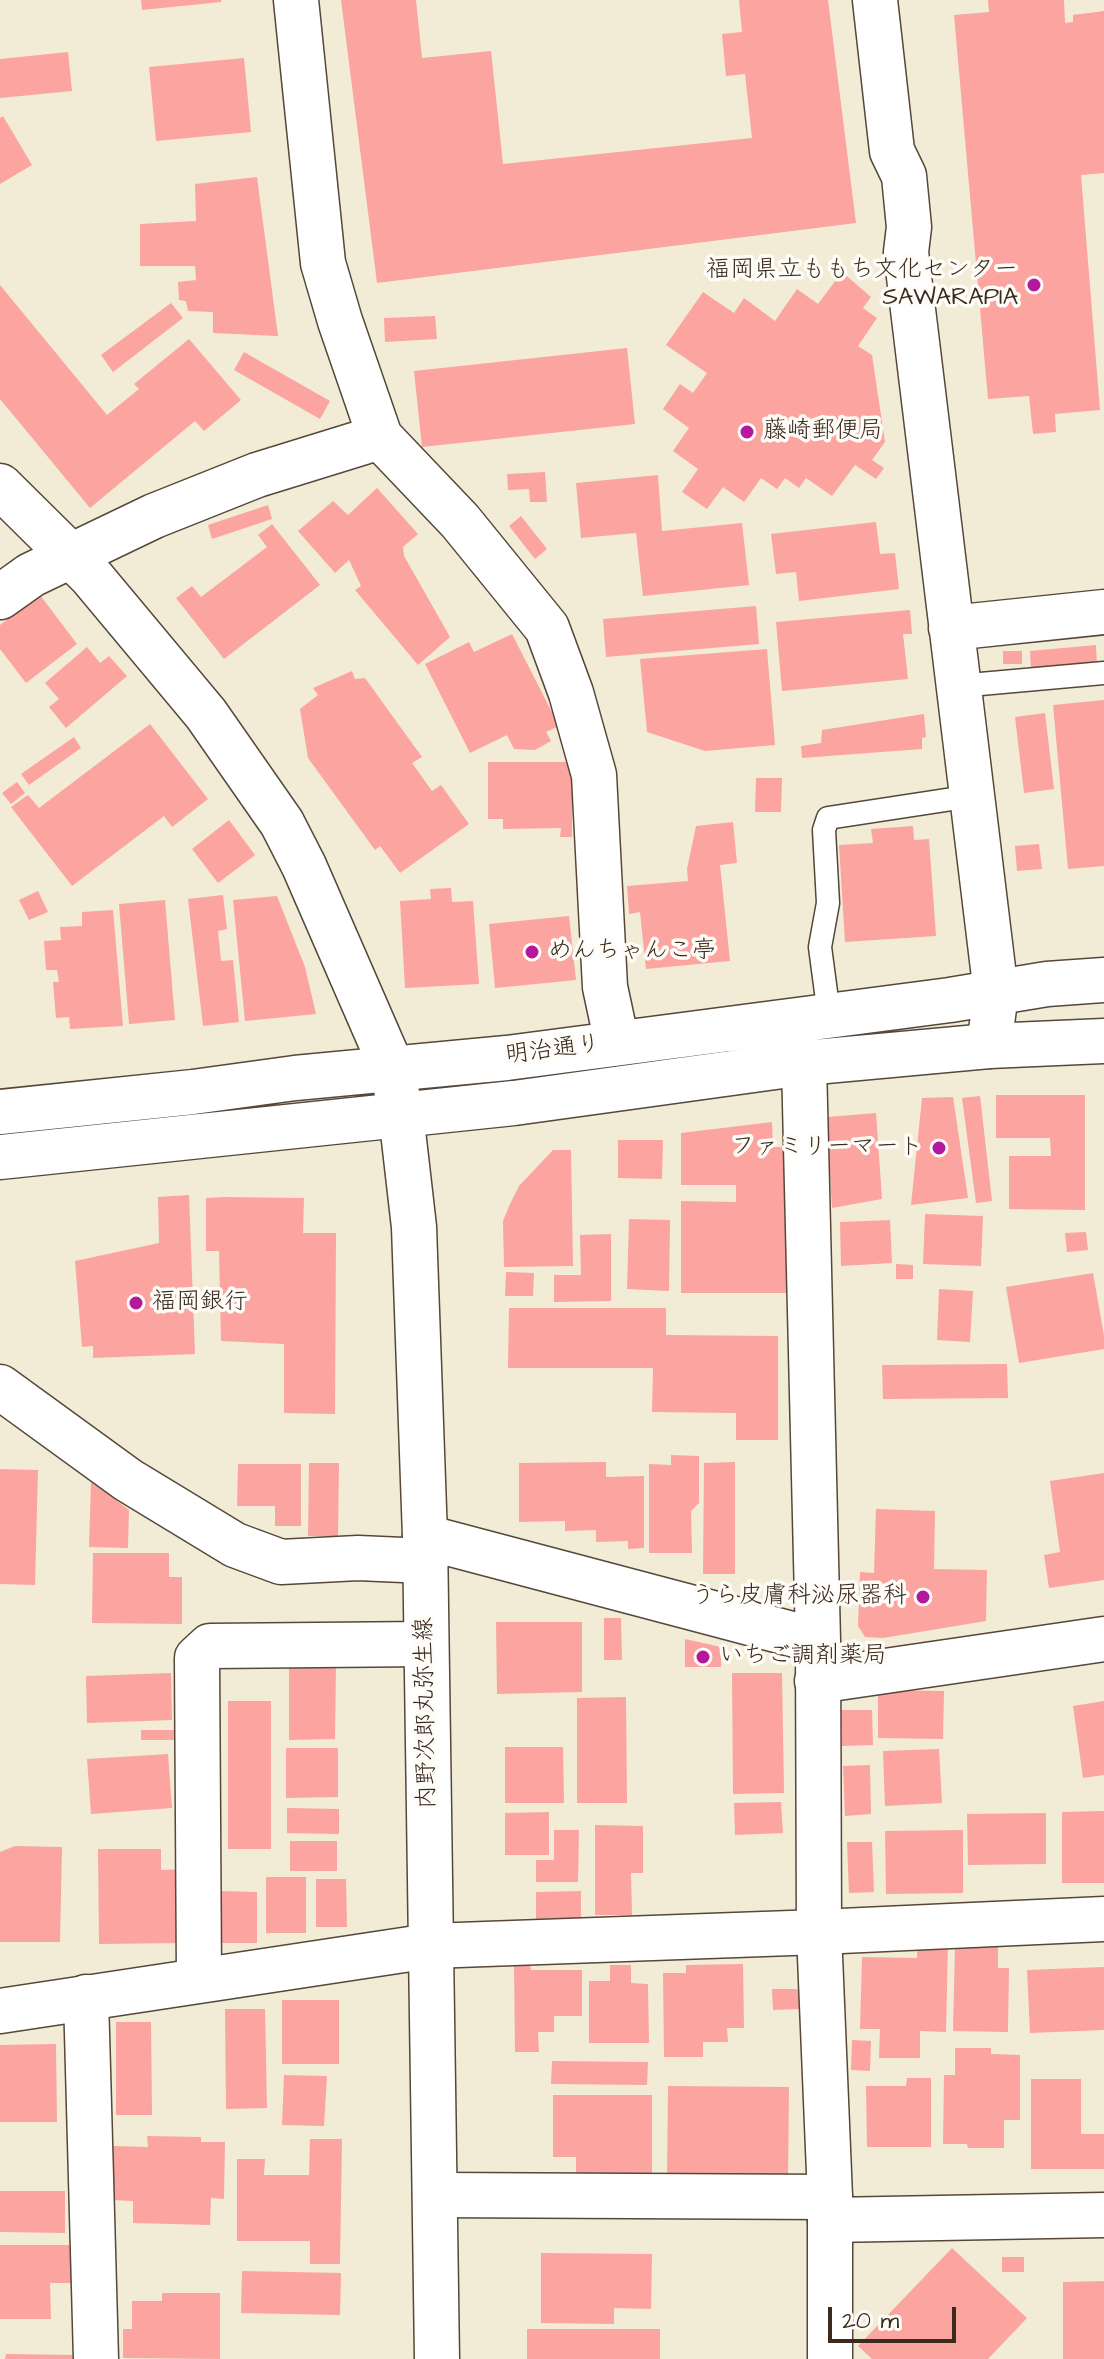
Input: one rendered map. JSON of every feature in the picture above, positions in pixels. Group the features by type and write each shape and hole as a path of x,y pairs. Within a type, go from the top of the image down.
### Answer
{"street":[{"path":"296,0 323,263 380,437 460,521 547,628 571,693 594,775 605,987 617,1043"},
{"path":"875,0 892,151 904,176 909,227 906,252 996,993 989,1046"},
{"path":"0,597 31,575 154,516 257,475 380,437"},
{"name":"内野次郎丸弥生線","path":"0,486 90,575 206,714 282,823 304,866 392,1068 401,1114 414,1227 426,1549 437,2359"},
{"path":"951,628 1104,612"},
{"name":"明治通り","path":"0,1112 295,1078 507,1058 1047,984 1104,980"},
{"name":"明治通り","path":"0,1157 514,1103 804,1063 989,1046 1104,1041"},
{"path":"804,1063 818,1661 819,1932 830,2209 830,2359"},
{"path":"0,1387 128,1480 235,1545 281,1562 358,1558 426,1549 818,1661 1104,1639"},
{"path":"199,1980 197,1658 210,1646 426,1644"},
{"path":"0,2011 430,1946 1104,1919"},
{"path":"86,1997 96,2359"},
{"path":"435,2195 1104,2215"}],"lane":[{"path":"958,686 1104,673"},
{"path":"829,1015 820,947 828,903 824,830 828,818 972,796"}],"building":[{"path":"141,0 221,0 221,2 142,10"},
{"path":"341,0 416,0 422,58 491,51 503,164 752,138 745,74 726,76 722,34 742,32 739,0 828,0 856,223 377,283"},
{"name":"福岡県立ももち文化センター SAWARAPIA","path":"988,0 1064,0 1065,23 1073,22 1073,15 1104,11 1104,173 1081,175 1100,410 1055,414 1056,432 1033,434 1029,396 988,399 954,15 989,12"},
{"path":"68,52 72,91 0,98 0,59"},
{"path":"244,58 251,132 156,141 149,67"},
{"path":"3,116 32,165 0,184 0,118"},
{"path":"257,177 278,336 213,333 213,312 188,311 186,301 179,300 178,282 196,280 195,266 140,266 140,224 196,221 195,184"},
{"path":"842,272 871,297 863,308 877,318 858,346 872,355 885,442 872,460 884,468 876,479 855,465 832,496 806,478 799,488 785,478 777,489 761,478 744,502 723,487 707,509 682,492 698,469 673,451 689,428 663,409 680,384 693,393 707,373 666,345 703,292 734,313 744,298 775,321 797,289 818,304"},
{"path":"0,285 107,415 139,389 134,384 189,339 241,400 204,431 195,421 90,508 0,399"},
{"path":"171,303 183,318 113,372 101,355"},
{"path":"435,316 437,339 385,342 384,318"},
{"path":"627,348 635,424 422,447 414,371"},
{"path":"244,352 330,401 320,419 234,370"},
{"path":"545,472 547,502 530,502 529,489 508,490 507,474"},
{"path":"658,475 662,531 742,523 749,585 643,596 636,533 581,538 576,483"},
{"path":"377,488 418,534 403,547 404,556 450,637 418,665 355,590 361,586 349,560 335,573 298,531 333,501 348,515"},
{"path":"268,505 272,519 212,539 208,525"},
{"path":"521,516 547,549 535,559 509,526"},
{"path":"876,522 880,554 895,553 899,589 799,601 796,572 776,574 771,534"},
{"path":"272,524 320,585 224,659 176,598 192,586 201,597 267,547 258,535"},
{"path":"40,595 77,644 26,683 0,649 0,625"},
{"path":"756,606 759,644 606,657 603,619"},
{"path":"910,610 912,634 903,634 908,679 782,691 776,622"},
{"path":"512,634 559,726 546,732 551,741 535,750 514,749 507,735 470,753 425,664 469,642 474,652"},
{"path":"1096,645 1097,665 1031,672 1030,651"},
{"path":"87,647 100,663 109,656 127,676 66,728 49,707 59,699 45,683"},
{"path":"767,649 775,745 705,751 647,732 640,659"},
{"path":"1003,651 1022,651 1022,664 1003,664"},
{"path":"352,671 355,679 365,678 422,757 412,763 432,791 441,785 469,824 400,873 380,846 375,850 308,758 300,709 318,695 313,688"},
{"path":"1104,700 1104,866 1068,869 1053,705"},
{"path":"1045,713 1054,789 1024,793 1015,717"},
{"path":"924,714 926,737 922,738 922,749 802,758 801,746 821,743 822,730"},
{"path":"150,724 208,799 172,827 164,816 72,886 11,807 28,795 39,808"},
{"path":"74,737 81,748 29,785 21,774"},
{"path":"488,762 572,762 572,837 560,837 561,828 503,829 503,819 488,819"},
{"path":"756,778 782,778 781,812 755,812"},
{"path":"17,782 25,793 11,804 2,793"},
{"path":"229,820 255,855 218,883 192,849"},
{"path":"733,822 737,863 720,865 730,961 646,969 640,912 629,914 627,886 688,881 687,869 696,826"},
{"path":"913,826 914,840 929,839 936,936 845,942 839,845 873,843 871,829"},
{"path":"1039,844 1042,869 1017,871 1015,846"},
{"path":"451,888 452,902 473,901 479,984 405,988 400,901 431,899 430,889"},
{"path":"38,891 48,912 29,920 19,900"},
{"path":"223,895 227,929 218,931 221,961 233,960 239,1022 203,1026 188,899"},
{"path":"277,896 305,967 316,1014 245,1021 233,900"},
{"path":"165,900 175,1020 129,1024 119,904"},
{"path":"113,910 123,1026 70,1029 69,1017 56,1018 53,982 59,982 57,970 46,970 44,941 61,940 60,927 82,926 82,912"},
{"name":"めんちゃんこ亭","path":"569,916 576,980 495,988 489,924"},
{"path":"996,1095 1085,1095 1085,1210 1009,1209 1009,1156 1051,1156 1050,1138 996,1138"},
{"path":"980,1096 992,1201 976,1203 962,1098"},
{"name":"ファミリーマート","path":"953,1097 968,1198 911,1205 922,1098"},
{"path":"876,1113 882,1199 832,1208 827,1117"},
{"path":"772,1122 773,1147 793,1147 793,1293 681,1293 681,1201 736,1202 736,1185 681,1185 681,1133"},
{"path":"618,1140 663,1140 662,1179 618,1178"},
{"path":"553,1150 571,1150 573,1266 504,1267 503,1221 510,1204 519,1186"},
{"name":"福岡銀行","path":"189,1195 195,1354 93,1358 93,1346 82,1347 75,1261 159,1243 158,1197"},
{"path":"206,1198 304,1198 303,1233 336,1233 335,1414 284,1413 284,1344 221,1341 219,1251 206,1251"},
{"path":"925,1214 983,1216 981,1266 923,1264"},
{"path":"629,1219 670,1220 669,1291 627,1289"},
{"path":"890,1220 892,1263 841,1266 840,1222"},
{"path":"1086,1232 1088,1250 1067,1252 1065,1233"},
{"path":"611,1234 611,1301 554,1302 554,1275 581,1275 580,1235"},
{"path":"896,1264 913,1265 913,1279 896,1279"},
{"path":"506,1272 534,1273 533,1296 505,1296"},
{"path":"1093,1273 1104,1349 1019,1363 1006,1287"},
{"path":"939,1289 973,1291 970,1342 937,1340"},
{"path":"509,1308 666,1308 666,1335 778,1336 778,1440 736,1440 736,1413 652,1412 653,1368 508,1368"},
{"path":"1007,1364 1008,1398 883,1399 882,1365"},
{"path":"671,1455 699,1456 699,1503 691,1511 692,1553 649,1553 649,1464 671,1465"},
{"path":"606,1462 606,1477 644,1476 644,1548 628,1549 628,1541 596,1542 596,1530 565,1531 565,1521 519,1522 519,1463"},
{"path":"735,1462 735,1574 703,1574 704,1463"},
{"path":"309,1463 339,1463 338,1536 308,1536"},
{"path":"238,1464 301,1464 301,1526 275,1526 275,1506 237,1506"},
{"path":"0,1469 38,1470 35,1585 0,1584"},
{"path":"1104,1473 1104,1580 1049,1588 1044,1555 1060,1552 1050,1481"},
{"path":"91,1482 129,1510 128,1548 89,1547"},
{"name":"うら皮膚科泌尿器科","path":"876,1509 935,1511 934,1569 987,1570 986,1621 883,1638 865,1637 858,1626 860,1572 874,1573"},
{"path":"93,1553 169,1553 169,1577 182,1577 182,1624 92,1623"},
{"path":"604,1618 621,1618 622,1660 604,1660"},
{"path":"496,1622 582,1622 582,1692 497,1694"},
{"name":"いちご調剤薬局","path":"685,1639 721,1647 721,1667 685,1667"},
{"path":"289,1664 336,1664 335,1739 289,1740"},
{"path":"171,1673 172,1720 87,1723 86,1676"},
{"path":"732,1673 782,1673 784,1793 733,1794"},
{"path":"878,1690 944,1691 943,1739 878,1738"},
{"path":"626,1697 627,1803 577,1803 577,1698"},
{"path":"228,1701 271,1701 271,1849 228,1849"},
{"path":"1104,1701 1104,1775 1083,1778 1073,1706"},
{"path":"841,1710 872,1710 873,1745 842,1746"},
{"path":"141,1730 175,1730 175,1740 141,1740"},
{"path":"505,1747 563,1747 564,1803 505,1803"},
{"path":"286,1748 338,1748 338,1797 286,1798"},
{"path":"939,1749 942,1803 885,1806 883,1751"},
{"path":"168,1754 172,1808 91,1814 87,1759"},
{"path":"870,1765 871,1814 845,1816 843,1766"},
{"path":"781,1802 783,1833 735,1835 734,1803"},
{"path":"287,1808 339,1809 339,1834 287,1833"},
{"path":"1104,1811 1104,1883 1062,1883 1062,1812"},
{"path":"549,1812 549,1855 505,1855 505,1813"},
{"path":"1046,1813 1046,1864 968,1865 967,1814"},
{"path":"595,1825 643,1826 643,1873 631,1873 632,1915 595,1915"},
{"path":"554,1830 579,1830 578,1882 536,1882 536,1860 554,1860"},
{"path":"963,1830 963,1893 886,1894 885,1831"},
{"path":"290,1841 337,1841 337,1871 290,1871"},
{"path":"847,1842 872,1842 874,1892 849,1893"},
{"path":"15,1846 62,1847 60,1942 0,1942 0,1852"},
{"path":"98,1849 161,1849 161,1870 182,1869 182,1943 99,1944"},
{"path":"266,1877 306,1877 306,1933 266,1933"},
{"path":"316,1879 346,1879 347,1927 316,1927"},
{"path":"220,1891 257,1892 257,1943 220,1943"},
{"path":"581,1891 581,1918 536,1919 536,1892"},
{"path":"917,1941 948,1942 946,2032 920,2031 920,2058 879,2058 880,2029 860,2029 862,1957 917,1958"},
{"path":"955,1945 998,1945 998,1968 1009,1968 1008,2032 953,2031"},
{"path":"514,1964 530,1964 531,1970 582,1970 582,2016 554,2016 554,2032 538,2032 539,2052 515,2052"},
{"path":"743,1964 744,2028 727,2028 728,2042 703,2042 703,2057 664,2057 663,1973 686,1973 686,1965"},
{"path":"610,1965 631,1965 631,1983 648,1984 649,2043 589,2043 589,1981 610,1981"},
{"path":"1104,1967 1104,2030 1030,2033 1027,1970"},
{"path":"772,1989 799,1989 799,2009 773,2010"},
{"path":"282,2000 339,2000 339,2064 282,2064"},
{"path":"225,2009 265,2009 267,2108 226,2109"},
{"path":"116,2022 151,2022 152,2115 116,2115"},
{"path":"852,2040 871,2041 870,2071 851,2070"},
{"path":"56,2044 57,2122 0,2122 0,2045"},
{"path":"955,2048 991,2048 991,2054 1020,2055 1020,2120 1004,2120 1004,2148 943,2144 944,2075 955,2075"},
{"path":"552,2061 648,2062 647,2085 551,2084"},
{"path":"284,2075 327,2076 324,2126 282,2125"},
{"path":"907,2078 931,2078 931,2147 867,2147 866,2086 906,2086"},
{"path":"1031,2079 1081,2079 1081,2134 1104,2134 1104,2169 1031,2169"},
{"path":"668,2086 789,2087 788,2181 667,2180"},
{"path":"553,2095 652,2095 652,2173 576,2173 576,2157 553,2157"},
{"path":"147,2136 201,2137 201,2142 225,2142 224,2199 211,2198 210,2225 133,2223 133,2201 111,2200 112,2146 148,2147"},
{"path":"310,2139 342,2139 340,2264 310,2264 310,2241 237,2241 237,2159 265,2159 264,2175 309,2175"},
{"path":"0,2191 65,2191 65,2233 0,2232"},
{"path":"0,2245 76,2245 75,2283 50,2283 51,2319 0,2319"},
{"path":"952,2248 1027,2318 988,2359 872,2359 858,2346"},
{"path":"541,2253 652,2254 651,2309 614,2308 614,2324 541,2323"},
{"path":"1002,2257 1024,2257 1024,2272 1002,2272"},
{"path":"242,2271 341,2273 340,2315 241,2313"},
{"path":"1104,2281 1104,2359 1063,2359 1063,2282"},
{"path":"162,2293 220,2293 220,2359 123,2358 123,2329 132,2329 132,2301 162,2301"},
{"path":"527,2329 660,2329 660,2359 527,2359"},
{"path":"6,2354 75,2355 75,2359 5,2359"}],"place":[{"name":"福岡県立ももち文化センター SAWARAPIA","path":"1034,285"},
{"name":"藤崎郵便局","path":"747,432"},
{"name":"めんちゃんこ亭","path":"532,952"},
{"name":"ファミリーマート","path":"939,1148"},
{"name":"福岡銀行","path":"136,1303"},
{"name":"うら皮膚科泌尿器科","path":"923,1597"},
{"name":"いちご調剤薬局","path":"703,1657"}]}
